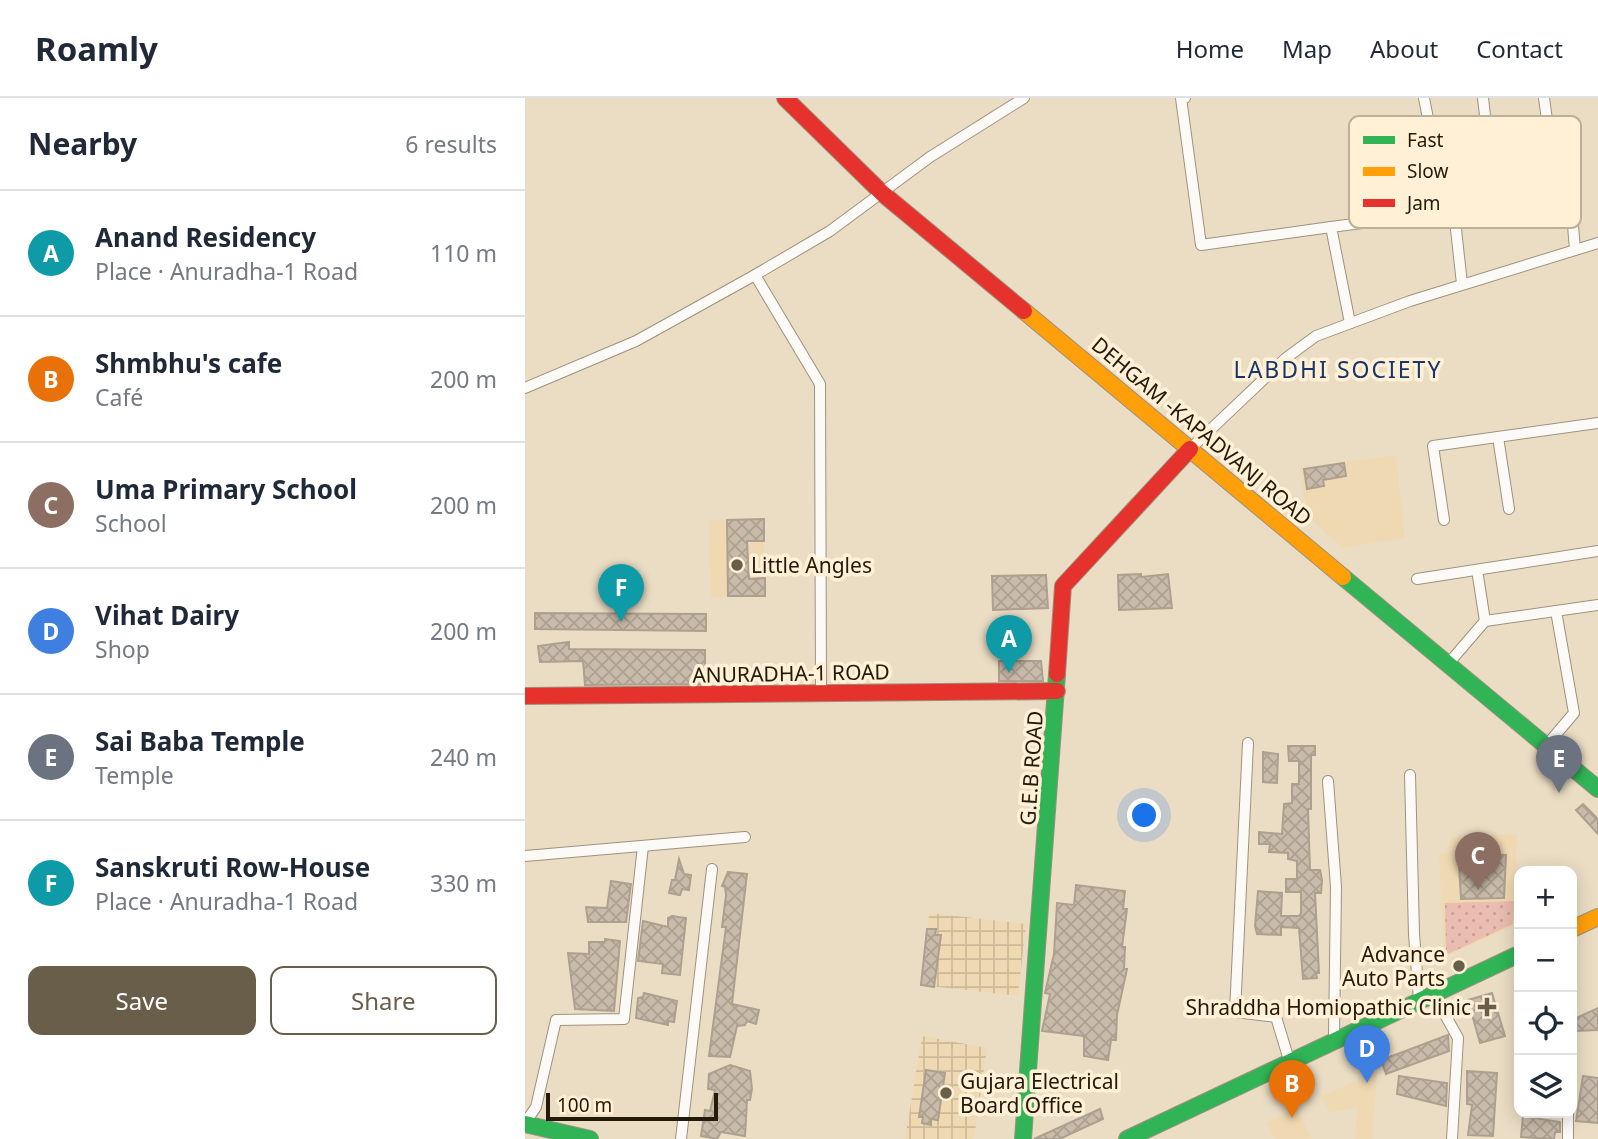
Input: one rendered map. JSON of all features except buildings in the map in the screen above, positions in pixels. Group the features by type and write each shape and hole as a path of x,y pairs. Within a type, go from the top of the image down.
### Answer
{"main road":[{"name":"DEHGAM -KAPADVANJ ROAD","path":"785,98 882,192 1598,789"},
{"name":"G.E.B ROAD","path":"1023,1139 1063,586 1191,449"},
{"name":"ANURADHA-1 ROAD","path":"525,696 1057,691"},
{"path":"1577,927 1598,917"},
{"path":"1126,1139 1514,956"},
{"path":"525,1124 590,1139"}],"street":[{"path":"525,388 636,341 755,275 830,231 930,157 1024,98"},
{"path":"1182,98 1201,245 1349,225"},
{"path":"1424,98 1428,116"},
{"path":"1483,98 1485,116"},
{"path":"1544,98 1546,116"},
{"path":"1331,227 1350,323"},
{"path":"1456,228 1462,284"},
{"path":"1573,228 1575,250"},
{"path":"1191,449 1286,358 1316,336 1462,284 1597,244"},
{"path":"755,275 820,384 821,694"},
{"path":"1444,520 1433,446 1598,426"},
{"path":"1499,437 1509,509"},
{"path":"1417,579 1598,551"},
{"path":"1477,570 1485,621"},
{"path":"1448,664 1485,621 1598,605"},
{"path":"1546,746 1574,713 1556,611"},
{"path":"1248,743 1235,1012 1276,1017 1289,1060"},
{"path":"1409,775 1413,934 1426,997 1458,1038 1452,1139"},
{"path":"1328,781 1336,887 1334,1040"},
{"path":"525,856 745,837"},
{"path":"525,1124 536,1107 556,1020 624,1019 643,846"},
{"path":"681,1139 712,869"},
{"path":"1568,1118 1568,1139"}],"shaded area":[{"path":"1396,455 1405,538 1343,548 1307,516 1300,468"},
{"name":"Little Angles","path":"764,519 765,596 711,597 709,520"},
{"path":"1517,834 1514,926 1444,957 1439,854 1449,853 1450,837"},
{"path":"1514,901 1513,924 1446,955 1445,903"},
{"path":"929,913 1026,924 1018,996 921,985"},
{"name":"Gujara Electrical Board Office","path":"922,1036 987,1048 974,1139 905,1139"},
{"path":"1377,1072 1373,1139 1355,1139 1357,1107 1330,1113 1321,1096"},
{"path":"1297,1108 1312,1139 1274,1139 1267,1122"}],"traffic: fast":[{"path":"1343,577 1598,789"},
{"path":"1023,1139 1057,674"},
{"path":"1127,1139 1514,956"},
{"path":"525,1124 590,1139"}],"traffic: slow":[{"path":"1024,311 1343,577"},
{"path":"1577,927 1598,917"}],"traffic: jam":[{"path":"785,98 882,193 1024,311"},
{"path":"1057,674 1063,586 1190,449"},
{"path":"525,696 1057,691"}],"place":[{"name":"Little Angles","path":"737,565"},
{"name":"Sanskruti Row-House","path":"621,622"},
{"name":"Anand Residency","path":"1009,673"},
{"name":"Sai Baba Temple","path":"1559,793"},
{"name":"Uma Primary School","path":"1478,890"},
{"name":"Advance Auto Parts","path":"1459,966"},
{"name":"Shraddha Homiopathic Clinic","path":"1487,1007"},
{"name":"Vihat Dairy","path":"1367,1083"},
{"name":"Gujara Electrical Board Office","path":"946,1093"},
{"name":"Shmbhu's cafe","path":"1292,1118"}],"district":[{"name":"LABDHI SOCIETY","path":"1338,369"}]}
